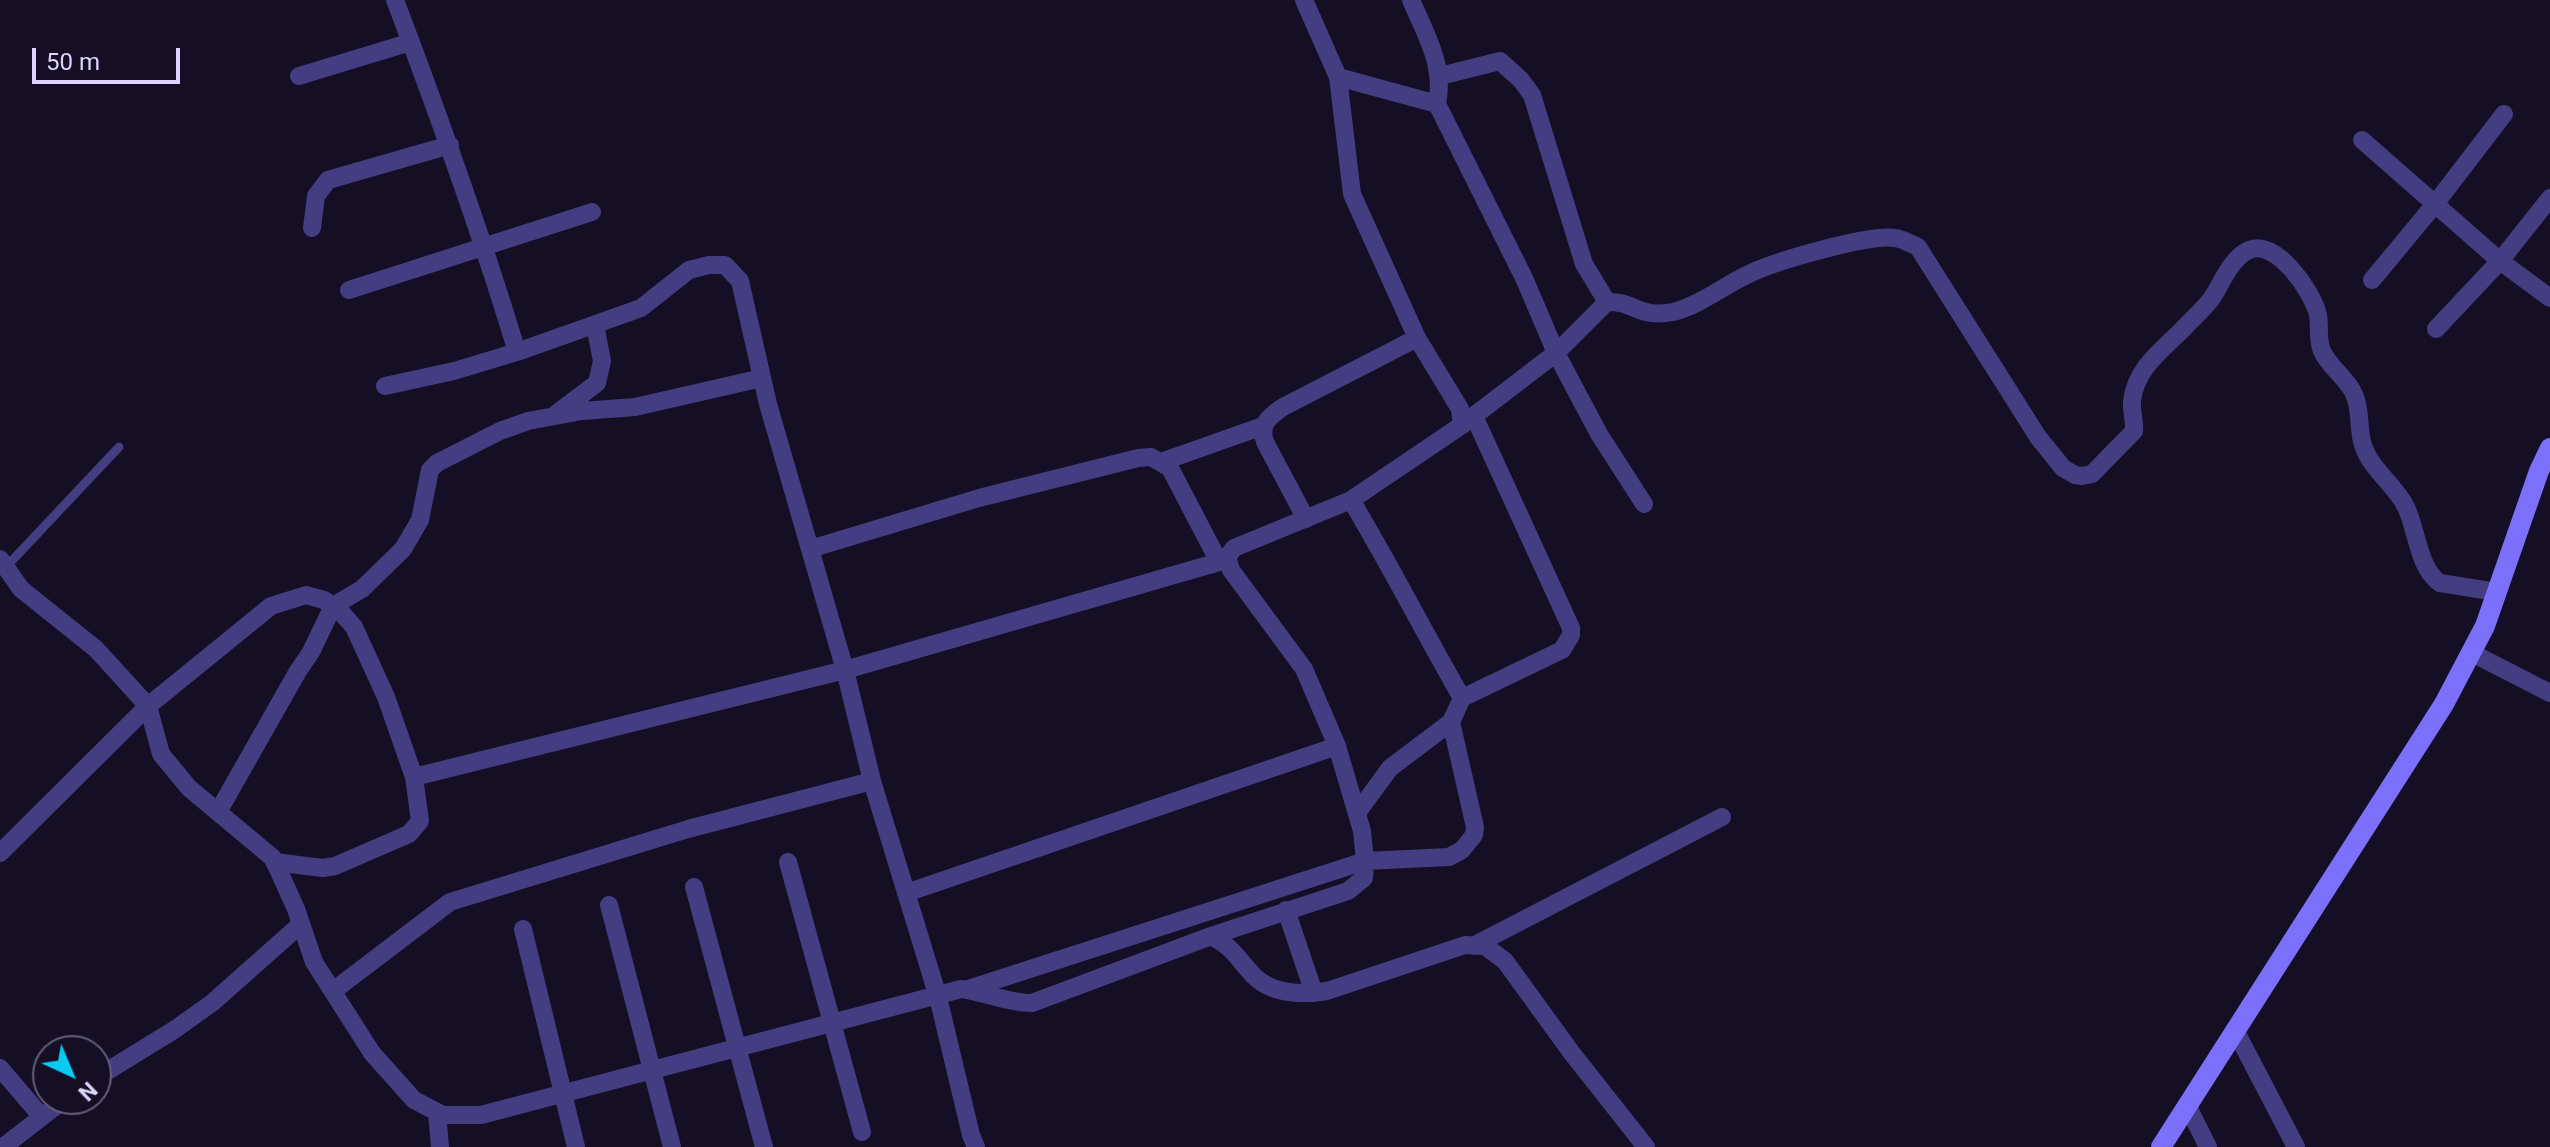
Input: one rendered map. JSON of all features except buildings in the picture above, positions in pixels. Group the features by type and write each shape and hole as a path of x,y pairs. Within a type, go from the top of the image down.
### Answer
{"main road":[{"path":"2161,1147 2444,704 2485,626 2539,471 2550,448"}],"street":[{"path":"395,0 450,145 517,352"},
{"path":"1304,0 1338,77 1352,194 1417,338 1468,421 1571,628 1571,635 1562,650 1462,698 1451,722 1390,768 1357,813"},
{"path":"1411,0 1439,68 1437,104 1524,278 1556,353 1599,434 1644,504"},
{"path":"299,76 411,42"},
{"path":"1440,76 1500,61 1521,80 1532,95 1584,264 1607,302"},
{"path":"1338,77 1437,104"},
{"path":"2372,280 2504,114"},
{"path":"2362,140 2500,261 2550,298"},
{"path":"312,228 316,196 328,180 450,145"},
{"path":"2436,329 2500,261 2550,198"},
{"path":"349,290 592,212"},
{"path":"414,777 845,670 1222,561 1234,548 1351,500 1468,421 1556,353 1607,302 1617,301 1647,314 1677,311 1751,272 1882,237 1898,238 1918,247 2038,437 2063,468 2082,476 2098,470 2134,431 2133,399 2140,372 2210,301 2241,255 2261,248 2282,259 2312,299 2318,315 2323,353 2349,385 2356,399 2363,446 2405,506 2433,578 2440,583 2497,592"},
{"path":"385,386 454,371 517,352 641,308 689,270 725,265 735,272 740,281 762,378 845,670 872,781 938,997 976,1147"},
{"path":"551,418 597,383 602,361 595,325"},
{"path":"1306,519 1265,442 1263,426 1270,416 1283,407 1417,338"},
{"path":"218,812 311,652 333,606 362,589 403,549 420,520 430,470 437,463 500,431 528,421 582,411 635,407 762,378"},
{"path":"1161,462 1263,426"},
{"path":"3,563 21,589 96,649 148,706 161,754 189,788 273,858 314,962 372,1053 414,1100 443,1115 481,1115 961,989 1017,1003 1032,1003 1211,936 1348,891 1364,878 1365,861 1357,813 1337,746 1304,669 1222,561 1170,468 1161,462 1151,457 1138,458 979,498 810,549"},
{"path":"1351,500 1390,564 1422,629 1462,698"},
{"path":"0,853 148,706 271,606 306,595 324,600 354,627 386,697 414,777 420,821 409,834 335,866 323,868 274,862"},
{"path":"2472,653 2550,693"},
{"path":"967,990 1365,861 1449,857 1462,850 1474,835 1475,827 1451,722"},
{"path":"906,893 1337,746"},
{"path":"333,991 450,902 688,829 872,781"},
{"path":"1473,946 1722,817"},
{"path":"788,862 862,1132"},
{"path":"694,887 764,1147"},
{"path":"609,905 672,1147"},
{"path":"1286,910 1314,993"},
{"path":"112,1068 212,1003 301,924"},
{"path":"523,929 576,1147"},
{"path":"1211,936 1233,950 1255,977 1270,987 1286,992 1327,991 1465,945 1485,946 1505,961 1646,1147"},
{"path":"2235,1030 2296,1147"},
{"path":"0,1068 41,1116 3,1147"},
{"path":"2187,1105 2208,1147"},
{"path":"437,1112 440,1147"}],"lane":[{"path":"3,563 119,447"}]}
